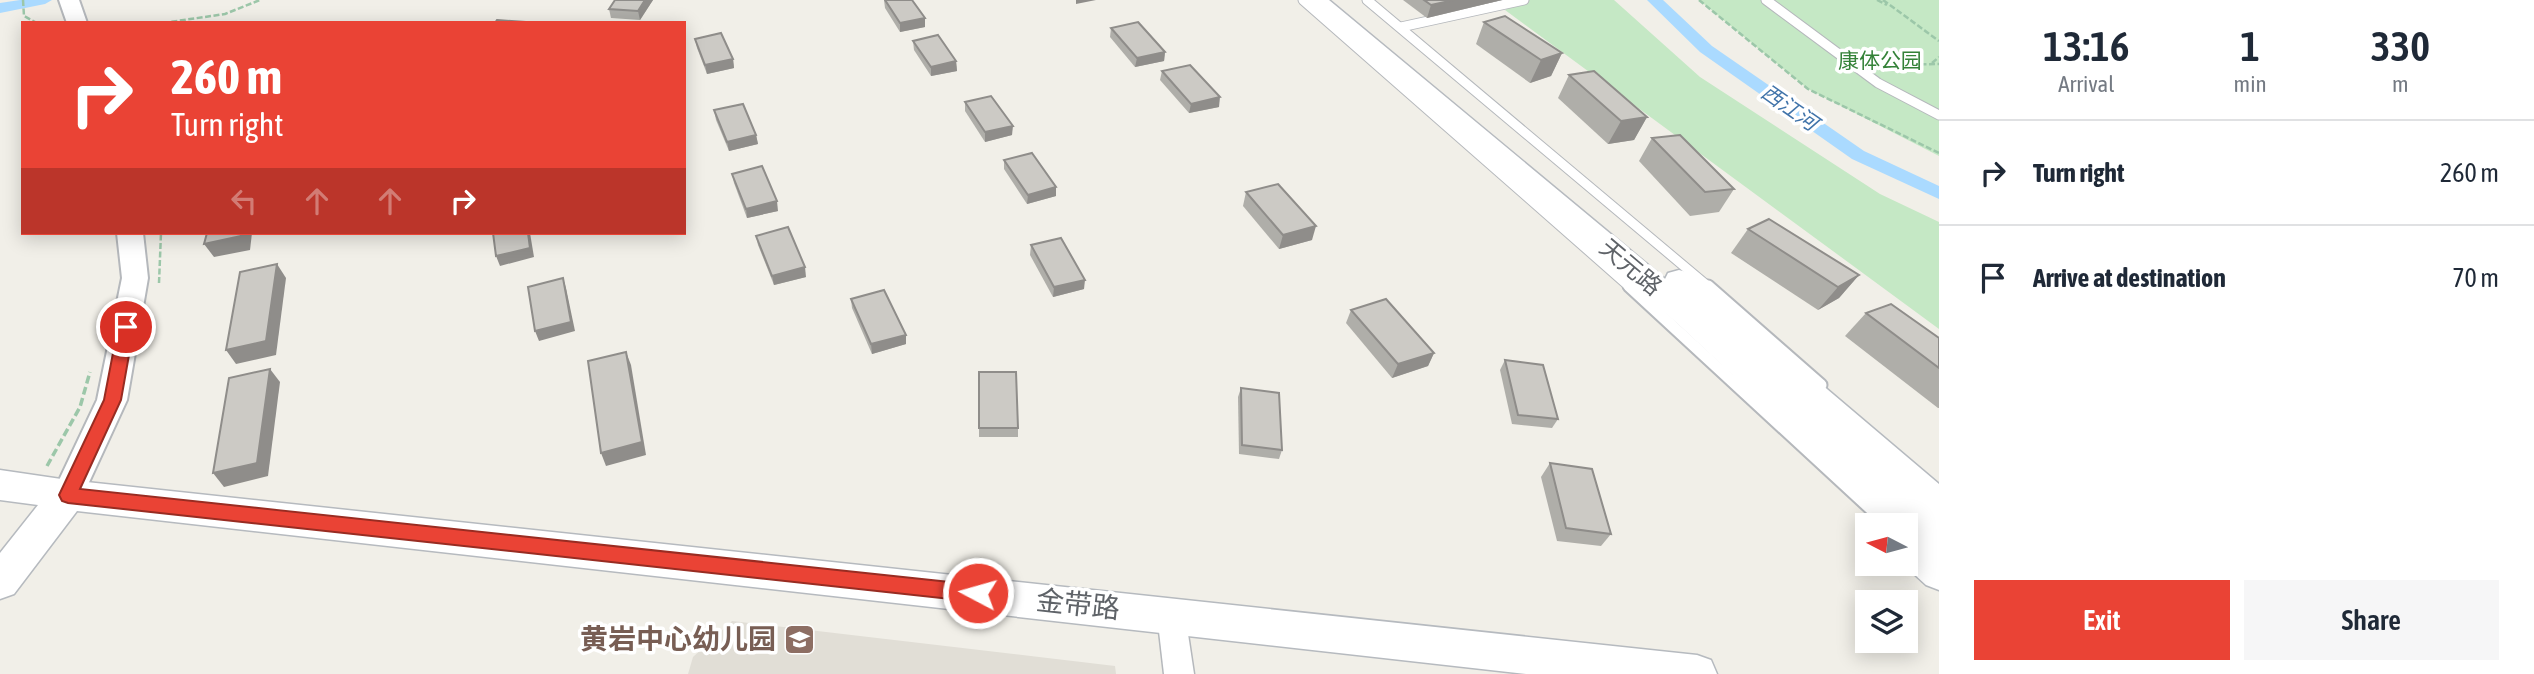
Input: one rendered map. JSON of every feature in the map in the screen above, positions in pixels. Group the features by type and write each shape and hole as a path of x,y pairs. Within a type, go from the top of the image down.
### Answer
{"main road":[{"name":"天元路","path":"1315,0 1689,316 1939,544"},
{"name":"天元路","path":"1342,0 1718,312 1939,506"},
{"path":"1816,432 1880,513"},
{"path":"1904,475 1939,495"},
{"path":"0,582 34,490"},
{"name":"金带路","path":"34,490 1697,674"},
{"path":"1918,553 1939,573"}],"street":[{"path":"69,0 77,21"},
{"path":"34,490 113,400 135,278 131,235"},
{"path":"1171,614 1179,674"}],"lane":[{"path":"1303,0 1658,312 1875,513"},
{"path":"1367,0 1723,298 1826,388"},
{"path":"1401,27 1524,0"},
{"path":"1766,0 1878,83 1939,115"}],"path":[{"path":"23,0 24,16 33,21"},
{"path":"177,21 225,14 260,0"},
{"path":"1699,0 1808,89 1939,153"},
{"path":"1877,0 1939,41"},
{"path":"1884,0 1891,7"},
{"path":"1932,63 1939,57"},
{"path":"1857,67 1939,64"},
{"path":"34,490 80,407 92,368"}],"shaded area":[{"name":"黄岩中心幼儿园","path":"732,621 1115,666 1116,674 688,674 693,657"}],"green space":[{"path":"1516,0 1614,0 1700,77 1880,194 1939,222 1939,329 1505,10 1519,2"},
{"name":"康体公园","path":"1699,0 1939,0 1939,156 1808,89"}],"building":[{"path":"615,0 645,0 638,11 609,9"},
{"path":"885,0 912,0 925,18 900,23"},
{"path":"1424,0 1454,0 1431,5"},
{"path":"1505,16 1562,53 1541,60 1484,22"},
{"path":"1138,22 1165,52 1137,58 1111,28"},
{"path":"721,33 733,59 705,65 695,39"},
{"path":"938,35 956,61 931,67 913,41"},
{"path":"1190,65 1220,97 1191,104 1162,71"},
{"path":"1594,71 1647,117 1621,121 1569,75"},
{"path":"991,96 1013,126 985,132 965,102"},
{"path":"743,104 756,135 727,142 714,110"},
{"path":"1680,135 1734,189 1705,192 1652,138"},
{"path":"1032,153 1056,187 1028,195 1004,160"},
{"path":"762,166 777,201 746,209 732,174"},
{"path":"1278,184 1316,226 1283,235 1246,192"},
{"path":"1769,219 1859,275 1838,287 1748,229"},
{"path":"788,227 805,267 772,276 756,236"},
{"path":"206,235 241,235 241,236 204,244"},
{"path":"493,235 528,235 530,248 496,256"},
{"path":"1061,238 1085,280 1054,287 1031,245"},
{"path":"277,264 266,341 226,350 240,272"},
{"path":"563,278 571,322 535,331 528,287"},
{"path":"884,290 906,335 871,344 851,299"},
{"path":"1386,299 1434,353 1398,364 1351,310"},
{"path":"1891,304 1939,338 1939,368 1866,313"},
{"path":"626,352 642,442 601,453 588,361"},
{"path":"1505,360 1543,365 1558,419 1518,415"},
{"path":"270,369 257,463 213,473 229,378"},
{"path":"979,372 1016,372 1018,428 979,428"},
{"path":"1241,388 1279,393 1282,450 1242,445"},
{"path":"1550,463 1592,469 1611,534 1566,528"}],"waterway":[{"name":"西江河","path":"0,8 45,0"},
{"name":"西江河","path":"1654,0 1706,49 1858,155 1939,193"}],"place":[{"name":"黄岩中心幼儿园","path":"799,639"}],"route":[{"path":"126,327 113,400 68,495 978,593"}]}
